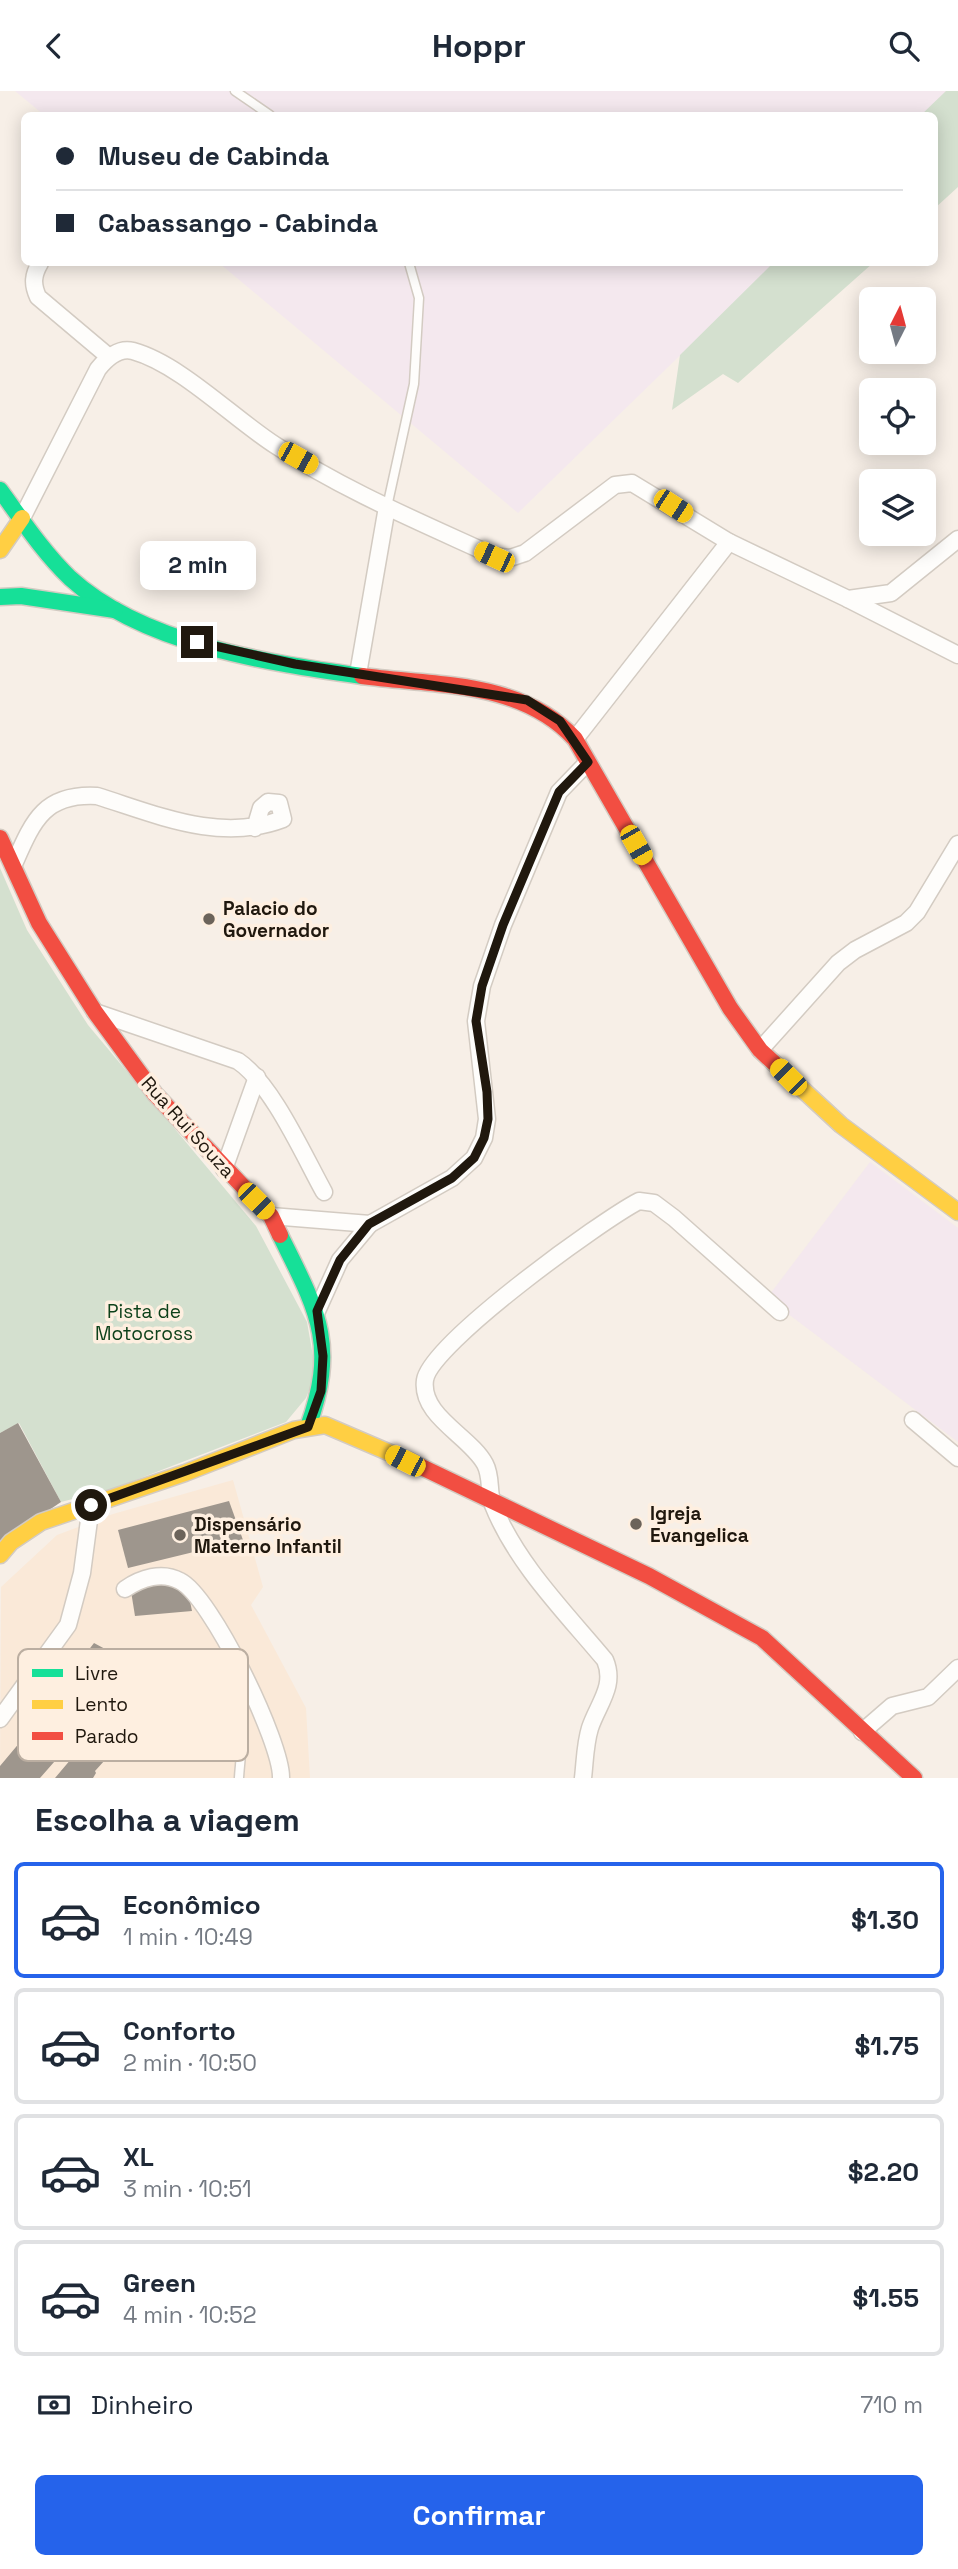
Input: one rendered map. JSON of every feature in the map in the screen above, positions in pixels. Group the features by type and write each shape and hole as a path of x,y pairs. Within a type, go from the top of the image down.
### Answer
{"main road":[{"path":"0,490 63,570 80,586 115,610 177,636 228,651 527,700 560,721 575,739 730,1008 760,1050 841,1125 958,1212"},
{"path":"0,550 22,518"},
{"path":"43,598 57,587 63,570"},
{"path":"0,597 43,598 115,610"},
{"name":"Rua Rui Souza","path":"0,838 39,923 61,962 95,1012 155,1094 271,1216 317,1311 323,1356 321,1391 308,1427"},
{"path":"0,1555 12,1542 41,1522 308,1427 325,1425 649,1576 762,1639 914,1778"}],"street":[{"path":"38,266 34,274 38,297 108,356"},
{"path":"22,518 98,369 108,356 129,350 153,358 276,446 387,507 494,557 510,558 525,554 615,485 632,484 729,542 958,655"},
{"path":"358,674 387,507"},
{"path":"848,599 891,593 958,539"},
{"path":"575,739 729,542"},
{"path":"317,1311 340,1260 369,1224 452,1178 474,1158 484,1138 488,1119 487,1092 476,1021 482,986 503,925 559,792 588,762"},
{"path":"14,864 38,816 63,799 79,795 97,796 201,828 255,828"},
{"path":"760,1050 838,963 855,950 906,923 917,912 958,844"},
{"path":"95,1012 238,1061 257,1077 324,1192"},
{"path":"224,1169 257,1077"},
{"path":"583,1778 590,1730 608,1686 609,1671 604,1660 548,1592 514,1545 492,1503 485,1465 428,1399 425,1380 431,1364 469,1324 628,1206 639,1201 654,1203 780,1312"},
{"path":"271,1216 369,1224"},
{"path":"914,1420 958,1458"},
{"path":"51,1649 68,1625 82,1573 91,1505"},
{"path":"125,1589 139,1579 166,1577 181,1581 196,1595 228,1649"},
{"path":"862,1732 892,1706 928,1697 954,1679"},
{"path":"248,1683 275,1743 281,1778"},
{"path":"0,1719 18,1694"}],"lane":[{"path":"235,91 266,112"},
{"path":"387,507 414,384 419,298 410,266"}],"shaded area":[{"path":"15,91 947,91 925,112 40,112"},
{"path":"223,266 772,266 518,513"},
{"path":"870,1162 958,1228 958,1442 767,1298"},
{"path":"233,1480 263,1587 251,1605 306,1708 310,1778 0,1778 1,1587 57,1535 113,1514"}],"green space":[{"path":"946,91 958,91 958,187 938,205 938,112 924,112"},
{"path":"770,266 870,266 738,383 723,374 672,410 680,355"},
{"name":"Pista de Motocross","path":"0,868 27,930 88,1025 256,1226 307,1322 316,1373 306,1398 286,1422 115,1488 61,1502 19,1423 0,1433"}],"building":[{"path":"18,1423 61,1502 0,1543 0,1433"},
{"name":"Dispensário Materno Infantil","path":"229,1501 243,1540 128,1568 118,1530"},
{"path":"185,1577 192,1611 135,1616 130,1585"},
{"path":"94,1643 105,1649 89,1649"},
{"path":"18,1745 18,1761 55,1761 40,1778 0,1778 0,1766"},
{"path":"69,1761 104,1761 95,1771 93,1778 55,1778"}],"traffic: fast":[{"path":"0,490 42,547 70,578 99,601 133,619 169,635 247,657 362,676"},
{"path":"0,597 21,596 115,610"},
{"path":"280,1235 304,1285 319,1328 321,1372 308,1427"}],"traffic: slow":[{"path":"0,550 22,518"},
{"path":"774,1063 841,1125 958,1212"},
{"path":"0,1555 11,1542 41,1522 185,1473 294,1430 325,1425 409,1461"}],"traffic: jam":[{"path":"362,676 448,685 503,696 529,706 553,720 575,739 730,1008 760,1050 774,1063"},
{"path":"0,838 39,923 95,1012 155,1094 271,1216 280,1235"},
{"path":"409,1461 649,1576 762,1638 914,1778"}],"place":[{"name":"Palacio do Governador","path":"209,919"},
{"name":"Igreja Evangelica","path":"636,1524"},
{"name":"Dispensário Materno Infantil","path":"180,1535"}],"route":[{"path":"91,1505 185,1473 279,1438 293,1430 308,1427 321,1391 323,1356 317,1311 329,1277 369,1224 452,1178 474,1158 484,1138 488,1119 487,1092 480,1062 476,1021 482,986 503,925 559,792 588,762 575,739 560,721 527,700 503,694 295,664 197,642"}]}
